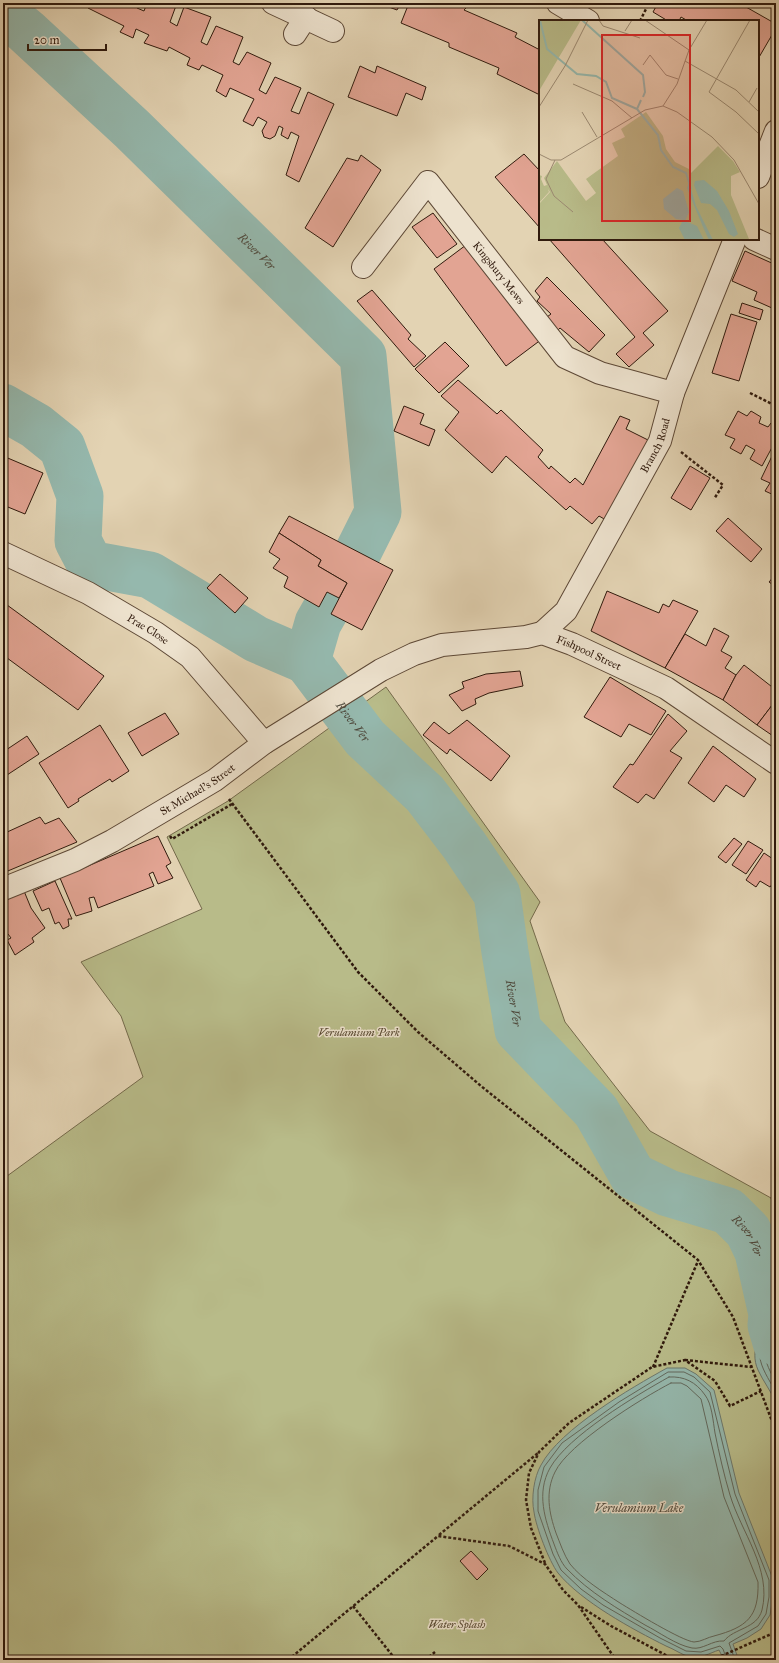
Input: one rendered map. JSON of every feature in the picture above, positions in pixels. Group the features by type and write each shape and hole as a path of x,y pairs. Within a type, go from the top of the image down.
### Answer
{"street":[{"path":"273,3 300,26 333,31"},
{"path":"558,3 586,20"},
{"path":"759,173 769,131"},
{"name":"Kingsbury Mews","path":"363,267 428,182 565,357 600,373 673,394"},
{"name":"Branch Road","path":"542,633 566,611 660,441 673,394 735,240"},
{"path":"756,240 776,248"},
{"name":"Prae Close","path":"3,553 88,593 156,633 190,657 264,743"},
{"name":"Fishpool Street","path":"381,670 414,654 442,645 526,637 542,633 572,644 666,688 776,763"},
{"name":"St Michael's Street","path":"3,889 75,860 118,838 214,780 264,743 305,719 381,670"}],"path":[{"path":"640,20 649,3"},
{"path":"750,393 776,406"},
{"path":"660,441 687,454 697,466 723,485 714,499"},
{"path":"169,834 172,839 232,804 358,972 407,1021 481,1086 698,1260 733,1317 776,1432"},
{"path":"652,1367 698,1260"},
{"path":"288,1660 539,1452 569,1423 652,1367 685,1360 751,1367"},
{"path":"685,1360 715,1381 730,1406 761,1391"},
{"path":"539,1452 530,1474 526,1500 531,1528 545,1564 563,1590 578,1605 616,1660"},
{"path":"438,1536 509,1546 545,1564"},
{"path":"578,1605 611,1626 675,1660"},
{"path":"353,1606 396,1660"},
{"path":"712,1660 776,1632"},
{"path":"425,1660 435,1652"}],"green space":[{"name":"Verulamium Park","path":"386,687 540,902 530,921 565,1022 650,1131 771,1198 776,1216 776,1660 3,1660 3,1179 143,1077 121,1016 81,962 202,909 167,837 228,801"}],"water":[{"path":"772,1314 776,1318 776,1403 758,1370 755,1355 760,1334"},
{"name":"Verulamium Lake","path":"667,1368 685,1368 696,1374 714,1390 739,1493 773,1579 773,1597 770,1615 761,1629 747,1638 733,1644 738,1658 741,1660 724,1660 719,1650 697,1657 687,1656 638,1632 608,1614 568,1584 554,1568 540,1535 535,1518 533,1494 535,1481 541,1465 550,1451 564,1437 598,1410"}],"building":[{"path":"91,3 139,3 137,8 144,11 147,3 177,3 170,22 177,26 184,7 211,17 201,42 207,45 216,26 243,37 233,62 239,65 247,52 271,63 259,90 266,94 275,77 301,88 291,111 299,114 308,92 334,104 299,182 286,175 299,136 291,132 288,139 281,135 283,128 279,126 275,136 270,139 264,137 262,131 267,122 258,117 253,126 243,121 254,99 230,88 226,97 216,91 223,75 202,65 199,70 187,65 190,58 169,47 167,51 144,43 149,35 136,29 133,38 120,32 124,26 88,8"},
{"path":"378,3 401,3 397,10"},
{"path":"409,3 456,3 466,8 464,10 517,33 515,37 539,49 539,95 497,74 499,68 449,47 449,43 401,23"},
{"path":"658,3 739,3 776,24 776,28 759,57 759,20 686,20 681,17 680,20 666,20 653,12"},
{"path":"360,66 375,73 377,66 426,87 422,100 406,93 397,116 348,97"},
{"path":"524,154 539,170 539,227 495,177"},
{"path":"361,155 381,170 333,247 305,228 347,158 358,161"},
{"path":"433,213 457,244 437,258 412,227"},
{"path":"550,240 603,240 668,311 643,333 654,345 629,367 616,354 635,337"},
{"path":"470,242 542,339 506,366 434,269"},
{"path":"745,251 776,265 776,300 772,308 754,300 757,292 732,281"},
{"path":"547,277 605,335 589,352 560,328 554,334 543,320 551,314 537,301 540,297 535,291"},
{"path":"372,290 411,335 408,339 426,356 414,367 357,301"},
{"path":"742,303 763,310 760,320 739,313"},
{"path":"731,314 757,322 739,381 712,373"},
{"path":"445,342 469,366 439,393 415,369"},
{"path":"458,380 497,414 501,410 543,450 538,457 549,469 551,466 570,483 575,478 583,485 620,416 630,420 626,429 652,442 606,520 599,516 592,524 570,506 566,510 506,456 492,473 445,430 459,412 441,396"},
{"path":"404,406 424,414 420,424 435,430 429,446 394,431"},
{"path":"738,411 747,416 751,411 761,417 759,423 768,427 771,423 776,426 776,440 762,466 750,459 755,450 746,445 741,454 730,448 735,439 725,435"},
{"path":"773,454 776,456 776,496 765,491 770,483 761,479"},
{"path":"3,456 43,473 25,514 3,505"},
{"path":"690,466 710,478 691,510 671,498"},
{"path":"289,516 393,570 362,630 331,614 347,583 318,566 321,560 279,533"},
{"path":"728,518 762,549 751,562 716,531"},
{"path":"279,533 321,560 318,566 347,583 339,598 327,592 319,607 284,587 288,577 273,568 280,559 269,552"},
{"path":"220,574 248,598 235,613 207,588"},
{"path":"776,574 776,587 769,582"},
{"path":"607,591 659,613 663,604 669,607 673,600 698,611 665,668 591,631"},
{"path":"3,602 104,676 78,710 3,655"},
{"path":"714,628 729,636 721,651 732,657 725,668 736,675 723,700 665,668 685,634 706,646"},
{"path":"744,665 776,690 776,700 757,725 723,700 736,675"},
{"path":"520,671 523,686 489,693 475,699 476,704 462,711 449,695 464,688 462,682 486,674"},
{"path":"610,677 666,711 651,735 629,724 621,737 584,717"},
{"path":"776,700 776,738 757,725"},
{"path":"165,713 179,734 142,756 128,733"},
{"path":"668,714 687,731 670,751 682,758 654,799 646,794 638,803 613,787 630,764 633,765"},
{"path":"467,720 510,756 491,781 450,749 447,754 423,735 434,722 449,734"},
{"path":"100,725 129,771 112,782 110,779 78,799 79,801 68,808 39,763"},
{"path":"27,736 39,754 7,775 3,770 3,752"},
{"path":"713,746 756,779 744,797 726,785 714,802 688,783"},
{"path":"40,817 45,824 59,818 77,842 3,873 3,828 5,833"},
{"path":"158,836 171,863 166,866 173,878 158,884 153,872 149,874 154,886 98,908 94,897 89,898 92,911 76,916 60,878"},
{"path":"734,838 742,844 726,863 718,857"},
{"path":"748,841 763,850 746,874 732,865"},
{"path":"764,853 776,861 776,879 770,887 760,881 756,887 746,880"},
{"path":"55,881 72,919 68,919 69,926 63,929 59,922 55,924 49,908 42,911 33,891"},
{"path":"24,891 31,908 45,928 32,938 34,942 15,955 7,940 11,938 8,934 3,937 3,900"},
{"path":"471,1551 488,1569 477,1580 460,1561"}],"waterway":[{"name":"River Ver","path":"3,12 26,31 132,129 363,356 378,512 358,552"},
{"name":"River Ver","path":"3,407 36,426 62,447 80,496 78,541 90,564 150,575 256,639 307,661"},
{"name":"River Ver","path":"342,581 318,623 307,661 365,738 425,794 464,845 497,894 518,1030 596,1111 633,1176 668,1193 728,1211 748,1231 758,1252 772,1314 771,1325 776,1342"}],"park label":[{"name":"Water Splash","path":"457,1624"}]}
